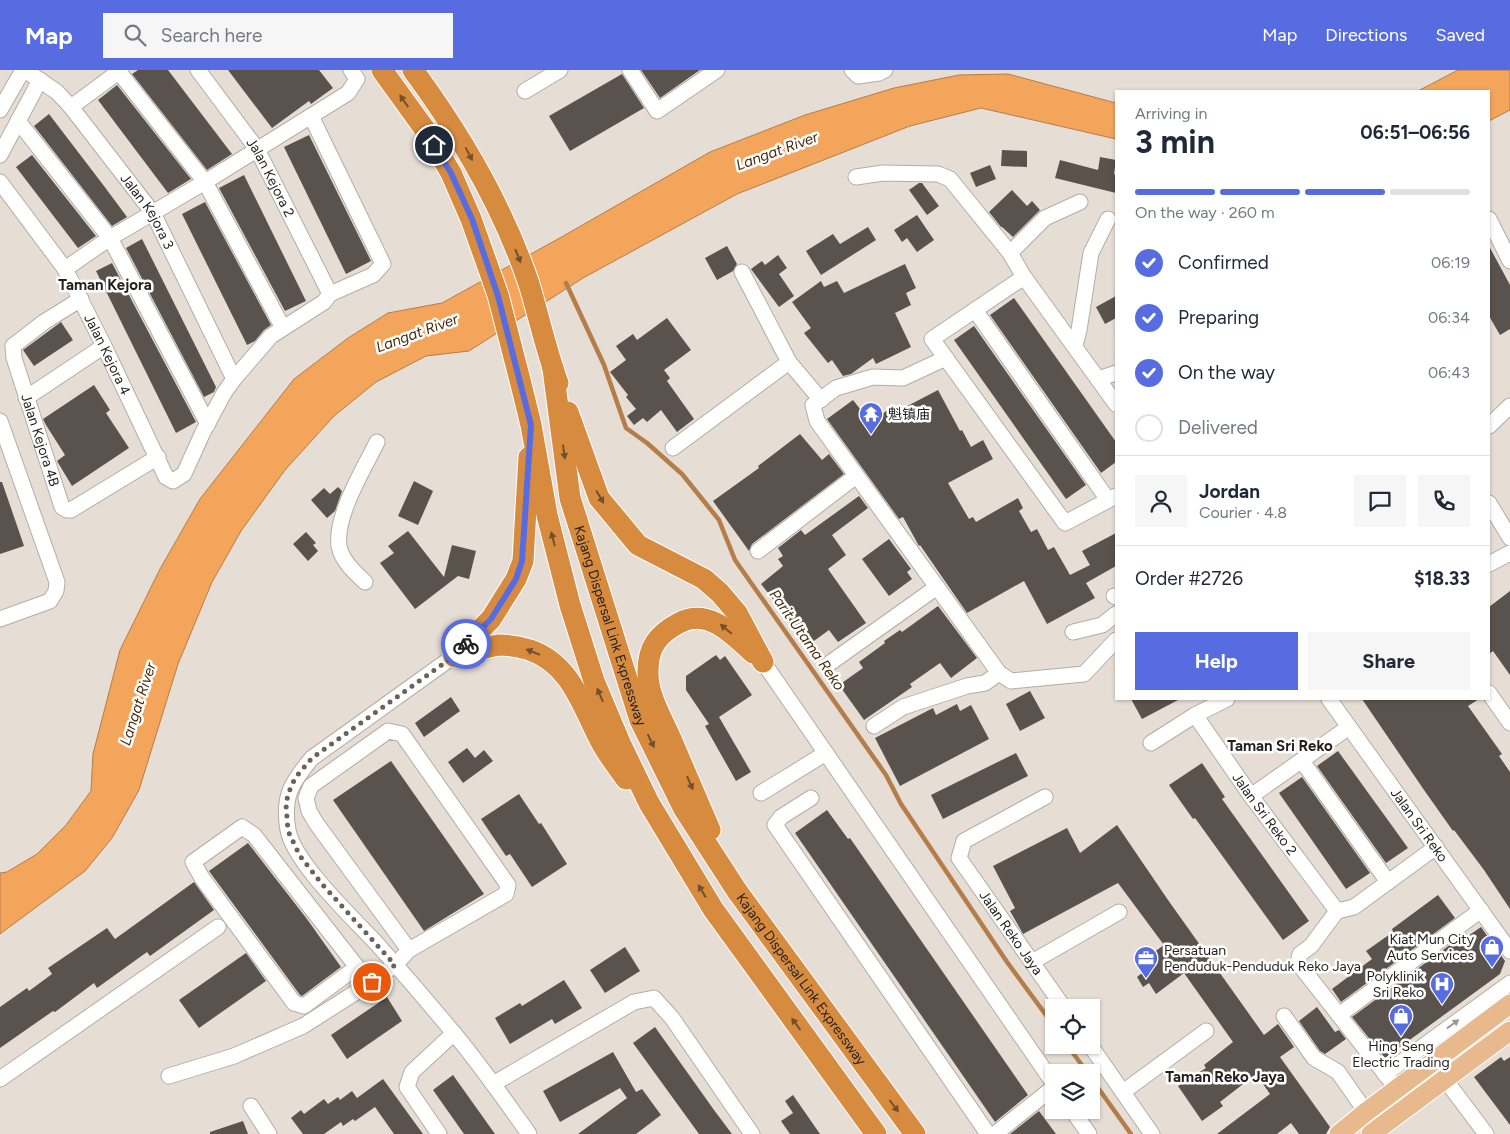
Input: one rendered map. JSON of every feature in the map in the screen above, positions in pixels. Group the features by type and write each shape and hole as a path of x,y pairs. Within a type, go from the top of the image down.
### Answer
{"highway":[{"name":"Kajang Dispersal Link Expressway","path":"382,70 426,131 451,173 472,219 498,296 521,384 531,425 547,515 570,606 594,681 621,745 649,803 713,909 876,1134"},
{"name":"Kajang Dispersal Link Expressway","path":"412,70 463,144 500,211 528,283 553,369 570,498 640,720 684,809 737,891 915,1134"},
{"path":"553,369 599,498 638,545 704,579 720,593 738,613 763,662"},
{"path":"454,656 491,619 516,579 522,561 531,425"},
{"path":"737,891 652,696 648,671 652,647 664,630 685,620 701,619 721,624 763,662"},
{"path":"454,656 500,645 518,646 537,653 553,662 570,682 599,739 613,761 628,781 649,803"}],"main road":[{"path":"1339,1134 1397,1088 1510,1004"},
{"path":"1371,1134 1444,1078 1510,1031"}],"street":[{"name":"Jalan Kejora 3","path":"24,70 57,92 71,107 153,213 234,379"},
{"path":"0,110 24,70"},
{"name":"Jalan Kejora 2","path":"198,70 257,149 330,294"},
{"path":"525,91 560,70"},
{"path":"630,70 657,111 717,70"},
{"path":"852,70 858,76 879,74 885,70"},
{"path":"71,107 120,71 205,182 283,328"},
{"path":"65,269 110,238 205,182 348,93 354,75"},
{"path":"0,155 40,80"},
{"path":"208,424 224,393 234,379 271,336 324,302 330,294 373,275 384,264 311,116"},
{"path":"18,121 110,238 208,424"},
{"path":"856,176 882,173 938,174 945,176 1010,253 1024,277 1115,403"},
{"name":"Jalan Kejora 4","path":"0,182 65,269 158,457 166,477 173,481 184,474 208,424"},
{"path":"1010,253 1045,218 1080,202"},
{"path":"1074,346 1079,330 1091,253 1108,219"},
{"path":"1490,221 1510,261"},
{"path":"742,272 788,362 821,400"},
{"path":"975,310 1112,498 1065,523 932,339 975,310 1024,277"},
{"name":"Jalan Kejora 4B","path":"81,299 44,322 13,346 14,358 26,398 62,507 71,510 158,457"},
{"path":"26,398 104,346"},
{"path":"946,358 903,378 873,377 836,388 813,405 816,421 999,673 1011,681 1084,674 1115,641"},
{"path":"673,448 788,362"},
{"path":"1098,379 1115,373"},
{"path":"1490,425 1510,406"},
{"path":"0,421 57,582 56,591 50,601 0,619"},
{"path":"365,582 350,569 339,547 339,531 349,498 378,442"},
{"path":"758,551 856,476"},
{"path":"1490,505 1510,538"},
{"path":"1490,563 1510,553"},
{"path":"830,663 937,588"},
{"path":"1074,632 1102,625 1115,615"},
{"path":"454,656 312,758 295,778 288,794 286,805 288,831 300,856 322,884 454,1033 494,1084 529,1134"},
{"path":"763,662 1045,1072"},
{"path":"874,726 904,707 966,686 985,683 999,673"},
{"path":"1490,694 1510,723"},
{"path":"1151,743 1195,715 1225,700"},
{"name":"Jalan Sri Reko","path":"1330,700 1510,950"},
{"name":"Jalan Sri Reko 2","path":"1195,715 1251,796 1338,911"},
{"path":"1251,796 1349,727"},
{"path":"169,1076 234,1056 304,1026 372,982 395,965 409,950 506,894 508,885 402,734 388,731 311,786 306,798 309,811 316,823 409,950"},
{"path":"761,793 826,753"},
{"path":"1302,760 1388,882"},
{"path":"811,798 780,816 775,825 988,1134"},
{"name":"Jalan Reko Jaya","path":"1045,798 964,841 960,858 1058,999"},
{"path":"356,967 304,1006 294,1003 202,878 193,862 242,827 254,835 356,967 372,982"},
{"path":"1427,1091 1408,1096 1397,1088 1298,963 1300,954 1311,946 1338,911 1354,908 1436,847"},
{"path":"1339,1015 1481,910"},
{"path":"1032,962 1119,912"},
{"path":"0,1079 218,927"},
{"path":"1385,1074 1510,983"},
{"path":"494,1084 634,1002 654,998 672,1018 752,1134"},
{"path":"1284,1016 1314,1058 1338,1072 1366,1112"},
{"path":"1123,1092 1206,1031"},
{"path":"438,1134 407,1087 412,1072 454,1033"},
{"path":"1096,1054 1152,1134"},
{"path":"1444,1078 1486,1134"},
{"path":"995,1134 1045,1092"},
{"path":"251,1106 269,1134"},
{"path":"1078,1119 1089,1134"}],"water":[{"path":"1458,70 1510,70 1510,110 1490,120 1490,90 1420,90"},
{"name":"Langat River","path":"1008,74 1115,103 1115,139 981,108 910,126 737,194 583,278 469,351 426,356 376,382 334,416 285,470 241,531 212,582 178,664 139,790 112,838 85,871 0,934 0,873 7,872 37,854 66,825 91,791 93,754 120,650 160,569 200,499 294,379 348,338 388,313 442,303 710,152 805,115 894,88 959,75"}],"building":[{"path":"138,70 168,70 232,154 207,170 132,74"},
{"path":"228,70 319,70 333,88 311,104 309,101 272,128"},
{"path":"641,70 700,70 660,98"},
{"path":"622,74 644,108 570,151 549,116"},
{"path":"117,85 191,179 168,193 98,100"},
{"path":"49,114 127,217 112,226 34,126"},
{"path":"309,135 371,261 346,274 284,147"},
{"path":"1002,150 1027,151 1027,167 1001,166"},
{"path":"32,155 96,236 78,248 16,167"},
{"path":"1100,157 1115,160 1115,193 1055,178 1060,160 1098,170"},
{"path":"990,165 996,179 976,187 970,173"},
{"path":"244,175 306,301 285,311 219,188"},
{"path":"922,183 939,206 927,215 909,190"},
{"path":"1012,190 1027,206 1032,201 1040,210 1013,237 1001,227 989,212"},
{"path":"205,202 271,325 255,341 247,345 182,214"},
{"path":"917,215 934,240 917,252 907,238 902,242 894,230"},
{"path":"868,227 876,240 821,275 806,251 833,234 840,244"},
{"path":"142,239 216,387 214,392 204,397 126,248"},
{"path":"727,246 737,264 733,271 717,280 705,258"},
{"path":"1490,248 1510,285 1510,329 1500,335 1490,318"},
{"path":"778,255 787,268 779,274 794,296 779,307 751,269 762,261 765,265"},
{"path":"112,263 196,422 176,433 96,271"},
{"path":"905,264 916,288 906,293 911,305 895,313 911,347 876,364 873,358 851,374 843,376 832,360 828,363 804,333 811,328 792,302 821,281 824,287 837,281 844,293"},
{"path":"1115,297 1115,319 1105,324 1096,307"},
{"path":"1014,298 1115,441 1115,463 1101,473 990,315"},
{"path":"667,318 691,350 664,370 670,378 667,381 694,419 677,432 661,410 647,422 643,418 634,425 627,416 636,409 626,397 628,395 610,372 626,360 616,346 633,334 637,340"},
{"path":"61,322 73,340 34,366 23,350"},
{"path":"974,326 1086,485 1066,499 954,340"},
{"path":"94,385 110,410 106,413 129,448 72,486 57,461 65,455 43,419"},
{"path":"938,390 960,431 962,430 971,447 983,440 993,459 948,483 969,519 973,517 976,522 1018,498 1023,508 1019,511 1031,532 1037,529 1048,550 1054,547 1070,575 1090,565 1082,551 1115,534 1115,567 1086,583 1095,598 1047,624 1024,581 967,613 919,546 903,517 899,519 827,419 853,400 871,423 890,408 894,413"},
{"path":"800,434 822,460 829,454 844,474 752,544 749,551 713,501 759,468 758,466"},
{"path":"414,481 433,491 418,525 398,516"},
{"path":"0,482 2,482 24,546 0,554"},
{"path":"338,487 342,491 335,511 327,518 311,500 324,488 330,494"},
{"path":"859,496 868,508 832,535 846,555 828,569 866,623 838,642 829,630 807,646 761,584 783,566 778,559 783,556 778,548 801,530 805,535"},
{"path":"408,531 444,577 452,545 476,551 469,579 458,576 415,609 380,563 394,553 388,546"},
{"path":"306,532 316,543 313,545 318,551 308,561 293,544"},
{"path":"889,539 911,569 907,572 912,579 889,596 862,559"},
{"path":"1510,591 1510,675 1493,651 1490,653 1490,606"},
{"path":"938,606 977,658 951,678 940,663 910,684 912,687 864,720 839,685 863,668 859,662 885,643 884,641 900,630 902,632"},
{"path":"716,655 720,660 725,656 752,695 719,717 751,772 736,781 705,726 709,724 686,690 686,676"},
{"path":"1030,691 1045,718 1020,731 1006,704"},
{"path":"451,697 460,711 424,737 415,723"},
{"path":"1132,700 1178,700 1142,719"},
{"path":"1363,700 1477,700 1468,706 1502,754 1499,756 1510,772 1510,909 1484,870 1424,790"},
{"path":"957,704 960,711 971,705 989,739 900,786 875,738 933,708 936,715"},
{"path":"467,748 475,758 484,750 493,761 463,783 448,762"},
{"path":"1338,751 1408,848 1386,863 1317,766"},
{"path":"1016,753 1028,776 943,819 931,795"},
{"path":"391,761 484,894 424,931 333,800"},
{"path":"1202,763 1225,797 1222,799 1309,921 1283,940 1169,785"},
{"path":"1302,777 1370,873 1346,889 1279,793"},
{"path":"519,794 539,824 541,823 567,864 532,887 510,854 506,856 481,819"},
{"path":"827,810 848,839 850,838 1028,1095 995,1122 795,833"},
{"path":"1117,825 1264,1035 1278,1024 1294,1047 1280,1057 1330,1127 1326,1134 1299,1134 1291,1123 1277,1134 1217,1134 1270,1094 1256,1074 1220,1102 1223,1106 1202,1121 1178,1086 1206,1068 1204,1065 1233,1042 1184,973 1156,994 1149,983 1143,987 1137,977 1142,973 1136,965 1164,945 1118,883 1023,934 1010,911 1015,908 993,866 1067,828 1080,853"},
{"path":"248,843 307,919 341,967 302,996 209,871"},
{"path":"194,882 214,910 150,956 147,952 97,988 94,983 55,1012 53,1011 0,1048 0,1007 27,988 29,991 52,974 48,968 107,928 115,939"},
{"path":"1438,895 1455,918 1341,1002 1332,989 1372,959 1366,951 1393,932 1392,929"},
{"path":"1481,927 1505,961 1500,974 1385,1058 1352,1017 1466,933 1468,936"},
{"path":"625,947 640,971 605,993 590,970"},
{"path":"246,953 266,981 199,1028 179,1000"},
{"path":"564,980 582,1008 555,1024 552,1019 510,1044 495,1018 520,1003 522,1006"},
{"path":"387,997 402,1021 347,1059 331,1035"},
{"path":"1317,1007 1335,1032 1339,1030 1346,1039 1325,1054 1320,1051 1299,1021"},
{"path":"655,1027 732,1134 699,1134 633,1043"},
{"path":"613,1052 636,1092 642,1089 661,1115 636,1134 578,1134 627,1098 620,1088 560,1122 543,1091"},
{"path":"1501,1057 1504,1061 1510,1057 1510,1125 1474,1077"},
{"path":"453,1075 495,1134 464,1134 433,1090"},
{"path":"383,1079 423,1134 394,1134 375,1107 355,1121 353,1119 343,1126 341,1122 324,1134 303,1134 291,1118 301,1110 304,1114 324,1099 328,1104 338,1097 340,1100 352,1091 357,1098"},
{"path":"793,1095 820,1134 790,1134 781,1121 793,1113 785,1101"},
{"path":"1039,1111 1056,1134 1010,1134"},
{"path":"243,1121 248,1134 210,1134 210,1132"}],"waterway":[{"name":"Parit Utama Reko","path":"566,283 604,365 626,428 647,443 682,474 719,520 735,560 886,775 901,804 1007,962 1045,1014"},
{"name":"Parit Utama Reko","path":"1074,1054 1081,1064"},
{"name":"Parit Utama Reko","path":"1100,1091 1131,1134"}],"way so far":[{"path":"372,982 395,965 322,884 300,856 288,831 286,805 288,794 295,778 312,758 454,656 466,644"}],"place":[{"name":"魁镇庙","path":"871,435"},
{"name":"Kiat Mun City Auto Services","path":"1492,968"},
{"name":"Persatuan Penduduk-Penduduk Reko Jaya","path":"1146,979"},
{"name":"Polyklinik Sri Reko","path":"1442,1005"},
{"name":"Hing Seng Electric Trading","path":"1401,1037"}],"district":[{"name":"Taman Kejora","path":"105,285"},
{"name":"Taman Sri Reko","path":"1280,746"},
{"name":"Taman Reko Jaya","path":"1225,1077"}],"route":[{"path":"434,145 451,173 472,219 498,296 531,425 525,541 522,561 516,579 491,619 466,644"}]}
